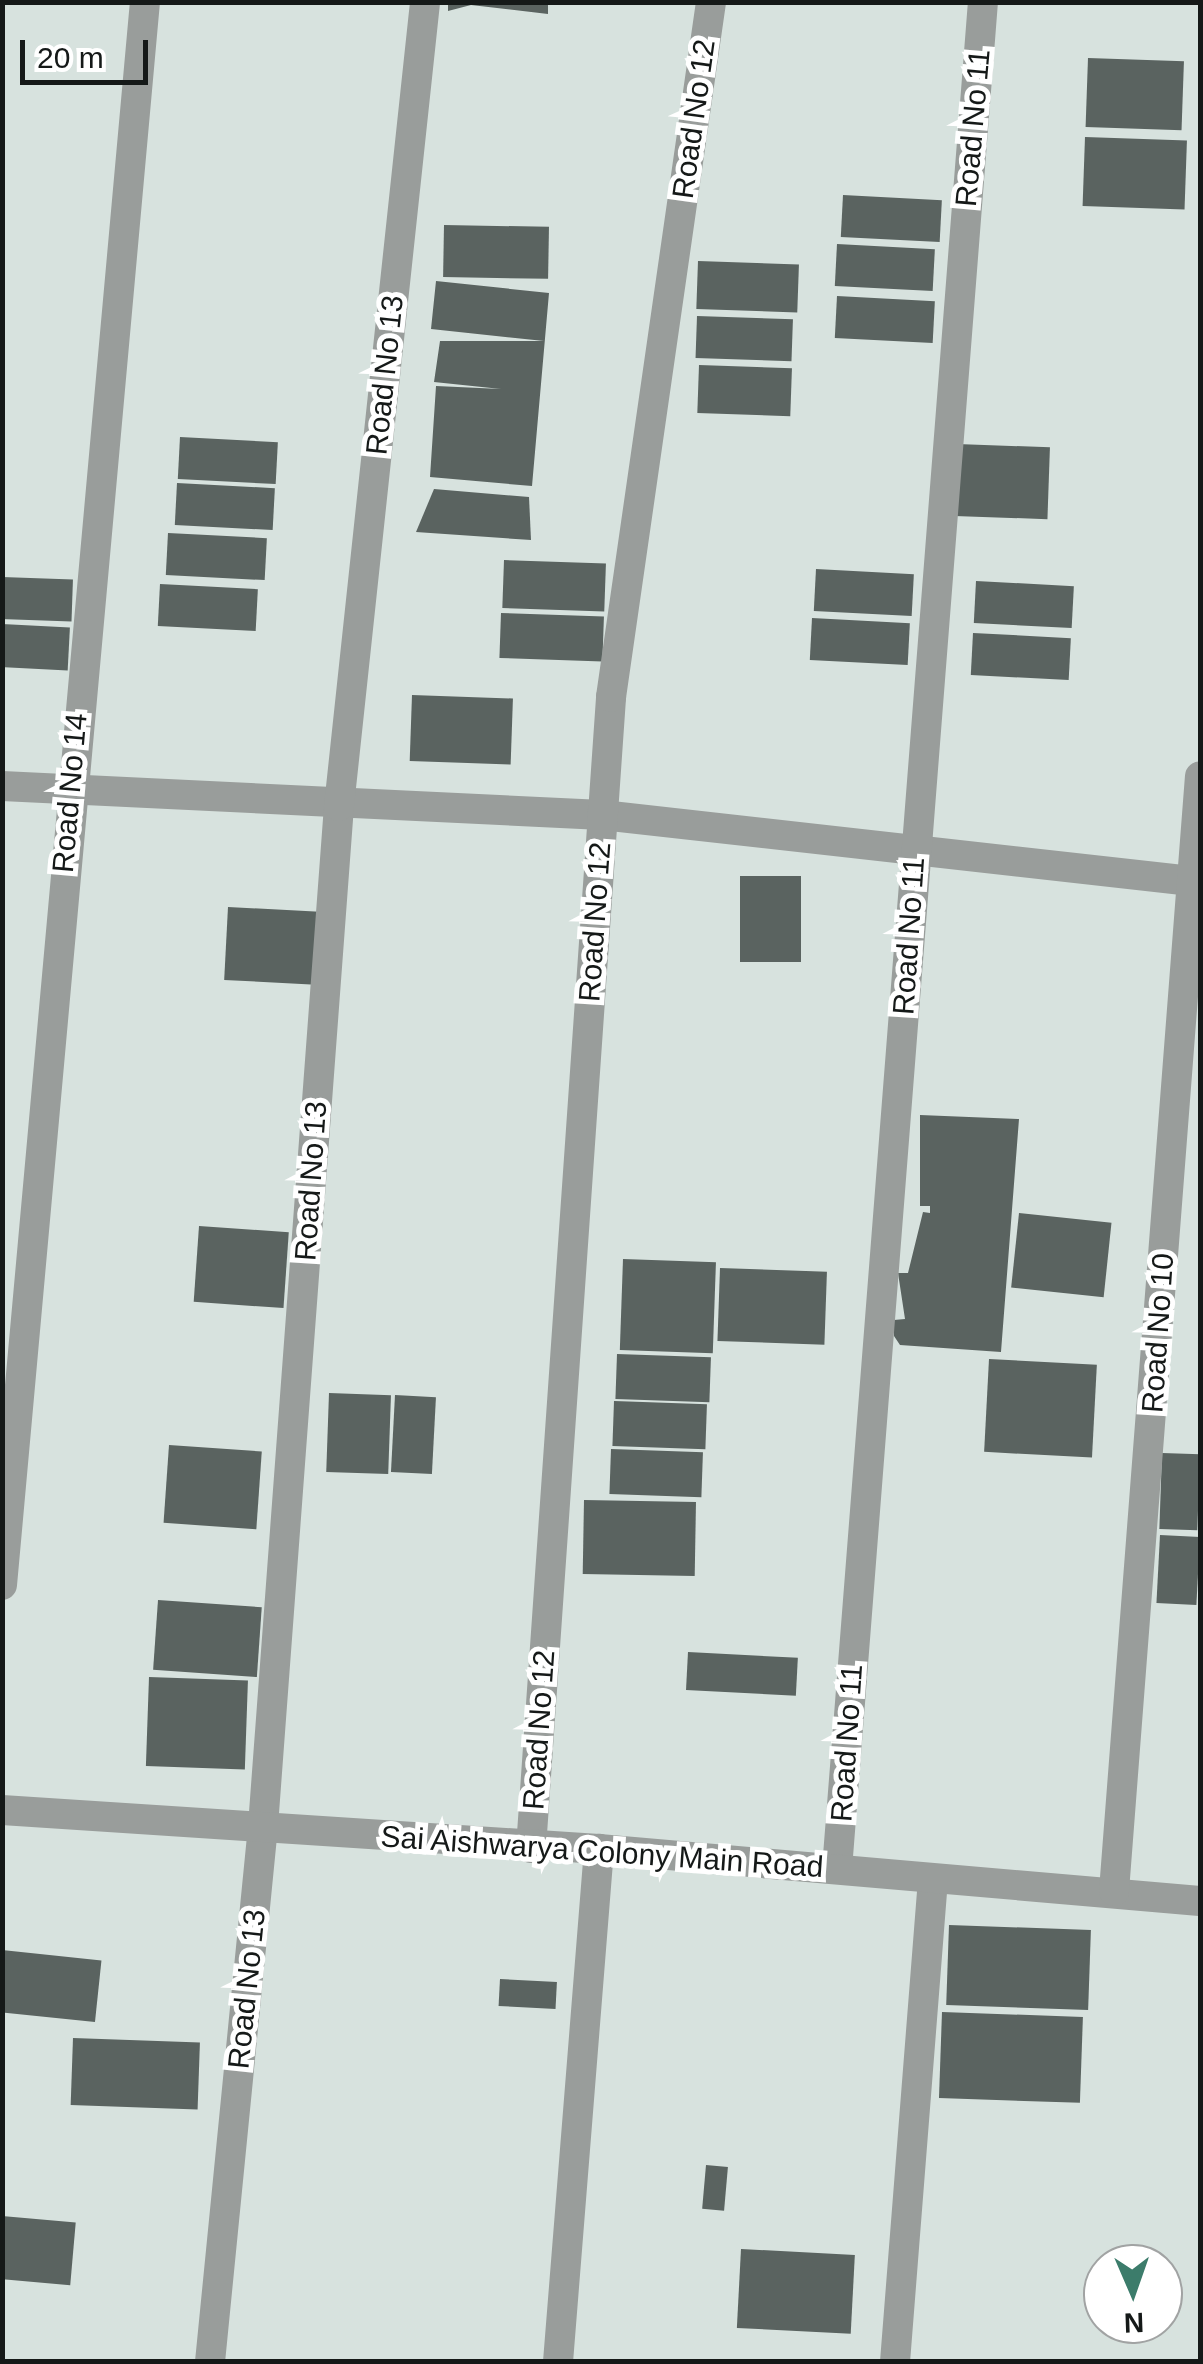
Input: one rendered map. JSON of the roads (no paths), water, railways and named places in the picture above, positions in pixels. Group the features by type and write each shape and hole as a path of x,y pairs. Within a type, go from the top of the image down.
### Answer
{"street":[{"name":"Road No 14","path":"2,1585 70,790 145,2"},
{"name":"Road No 13","path":"210,2362 263,1826 339,806 424,2"},
{"name":"Road No 12","path":"531,1848 611,697 711,2"},
{"name":"Road No 11","path":"838,1869 983,2"},
{"name":"Road No 10","path":"1114,1891 1197,882 1200,776"},
{"path":"2,786 339,806 602,815 1197,882"},
{"name":"Sai Aishwarya Colony Main Road","path":"2,1810 531,1848 599,1849 1200,1901"},
{"path":"558,2362 599,1849"},
{"path":"895,2362 933,1879"}]}
